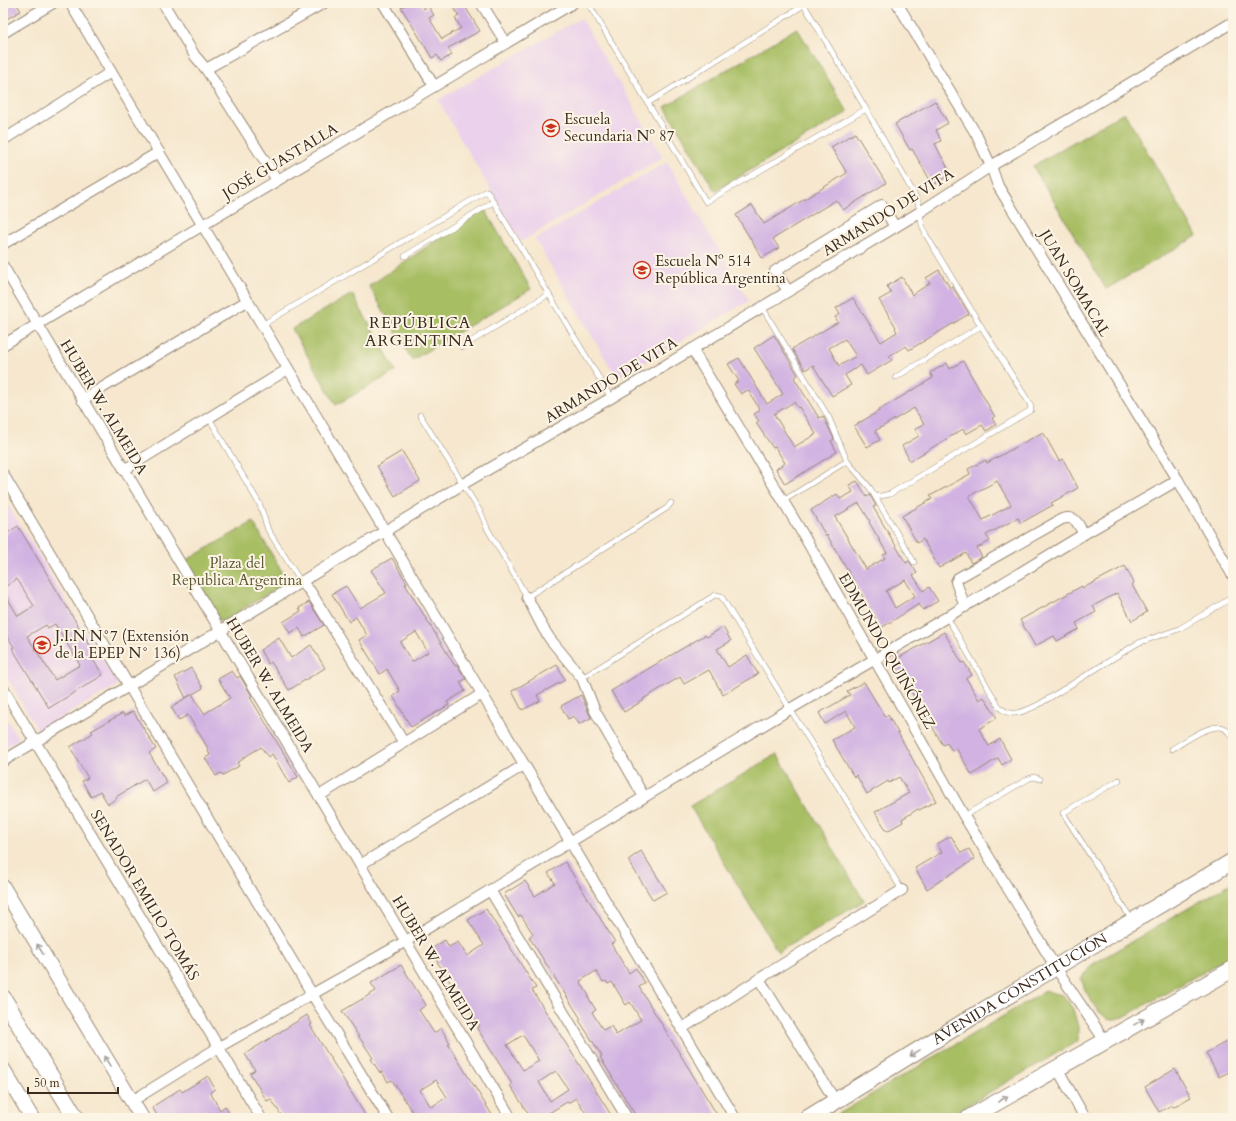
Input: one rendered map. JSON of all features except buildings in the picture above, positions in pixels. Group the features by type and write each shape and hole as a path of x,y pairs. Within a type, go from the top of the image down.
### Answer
{"main road":[{"name":"AVENIDA CONSTITUCIÓN","path":"808,1118 964,1022 1233,861"},
{"path":"3,887 142,1118"},
{"path":"969,1118 1233,969"},
{"path":"3,998 76,1118"},
{"path":"3,1070 32,1118"}],"street":[{"path":"3,33 53,3"},
{"path":"70,3 735,1118"},
{"path":"164,3 196,56 206,69 277,180"},
{"path":"206,69 324,3"},
{"path":"383,3 434,86"},
{"path":"481,3 506,43"},
{"name":"JOSÉ GUASTALLA","path":"3,345 573,3"},
{"name":"JUAN SOMACAL","path":"897,3 976,134 991,166 998,186 1178,480 1233,576"},
{"name":"ARMANDO DE VITA","path":"3,761 464,484 612,398 920,212 991,166 1233,22"},
{"path":"3,140 111,72"},
{"path":"3,244 159,152"},
{"path":"788,291 775,271 882,205 895,227"},
{"name":"HUBER W. ALMEIDA","path":"3,266 511,1118"},
{"path":"82,400 247,301"},
{"name":"EDMUNDO QUIÑÓNEZ","path":"692,349 876,660 964,816 1056,968 1105,1041"},
{"path":"124,470 288,369"},
{"path":"3,474 312,994 388,1118"},
{"path":"132,1101 219,1047 406,941 644,797 965,607 1084,534 1178,480"},
{"path":"965,607 956,582 958,578 1062,519 1070,517 1075,519 1084,534"},
{"path":"301,582 310,591 404,743"},
{"path":"527,597 550,639 582,678 595,711 644,797"},
{"name":"SENADOR EMILIO TOMÁS","path":"3,688 261,1118"},
{"path":"319,796 482,694"},
{"path":"360,864 524,765"},
{"path":"490,890 627,1118"},
{"path":"681,1029 902,890"},
{"path":"759,979 836,1102"},
{"path":"1057,1068 1085,1118"}],"lane":[{"path":"588,3 706,202 866,109"},
{"path":"648,103 804,4 866,109 918,201 922,225 926,235 1030,404 1031,410 890,494 876,497"},
{"path":"262,325 487,191 612,398"},
{"path":"405,256 493,202"},
{"path":"462,347 549,294"},
{"path":"762,307 829,418 847,461 876,497 914,562"},
{"path":"896,377 981,326"},
{"path":"420,415 464,484 481,513 487,528 527,597 667,508 671,503"},
{"path":"209,418 260,506 268,530 301,582"},
{"path":"783,501 847,461"},
{"path":"582,678 715,595 721,596 902,890"},
{"path":"947,617 998,705 1002,711 1009,713 1023,712 1038,705 1138,643 1179,629 1233,597"},
{"path":"1172,749 1207,729 1215,727 1223,728 1233,737"},
{"path":"964,816 1028,779 1034,777 1040,779"},
{"path":"1120,780 1063,813 1132,921"}],"shaded area":[{"name":"Escuela Secundaria Nº 87","path":"581,18 663,157 521,242 438,100"},
{"name":"Escuela Nº 514 República Argentina","path":"667,162 749,301 617,378 535,239"},
{"path":"3,497 118,685 38,731 3,671"},
{"path":"3,713 19,739 3,748"}],"green space":[{"path":"797,28 848,112 715,191 665,107"},
{"path":"1124,112 1197,236 1106,289 1033,166"},
{"path":"484,208 531,289 412,360 369,286"},
{"path":"352,294 396,371 336,405 292,329"},
{"name":"Plaza del Republica Argentina","path":"253,522 288,582 221,622 185,561"},
{"path":"777,754 864,901 778,952 690,806"},
{"path":"1233,882 1233,955 1124,1017 1109,1020 1097,1010 1085,990 1081,978 1093,964"},
{"path":"1045,991 1063,995 1073,1009 1078,1027 1078,1041 945,1118 832,1118"}],"place":[{"name":"Escuela Secundaria Nº 87","path":"551,128"},
{"name":"Escuela Nº 514 República Argentina","path":"642,270"},
{"name":"J.I.N N°7 (Extensión de la EPEP N° 136)","path":"42,645"}],"district":[{"name":"REPÚBLICA ARGENTINA","path":"420,332"}]}
